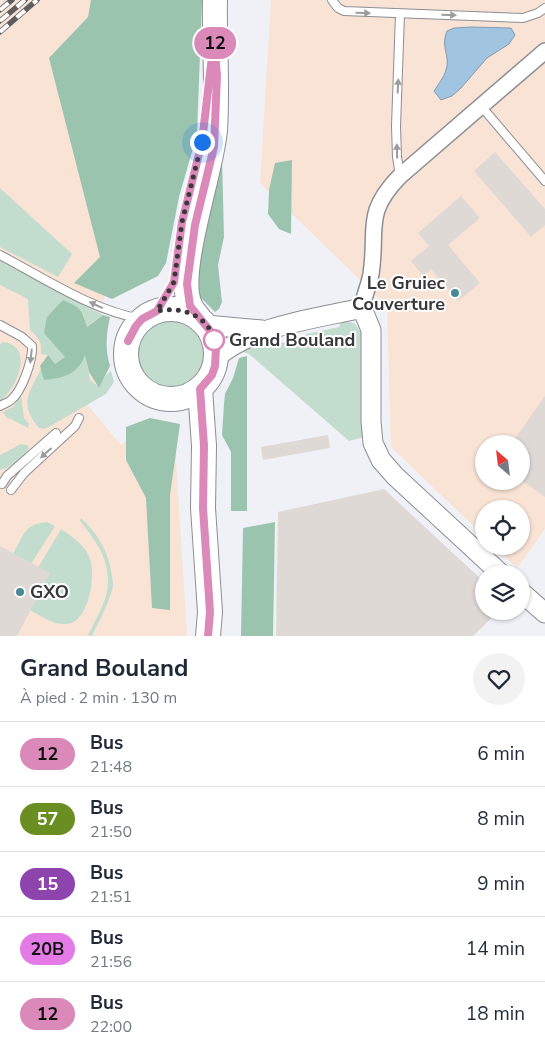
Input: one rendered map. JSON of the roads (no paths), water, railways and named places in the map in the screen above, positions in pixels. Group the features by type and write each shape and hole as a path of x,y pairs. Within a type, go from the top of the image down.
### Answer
{"main road":[{"path":"214,39 217,76 214,147 195,225 187,284 190,306 203,321 214,340 217,357 212,375 200,389 186,397 170,400 153,396 137,384 127,367 126,350 128,341 136,326 149,315 174,282 182,222 202,142 214,39 215,0"},
{"path":"149,315 168,308 179,309 190,312 203,321"},
{"path":"200,389 204,446 203,508 210,602 207,636"},
{"path":"170,400 182,414 190,432 192,446 192,534 200,612 207,636"}],"street":[{"path":"491,565 395,476 381,460 373,443 371,421 371,330 362,308 364,293 371,275 374,218 377,206 390,186 545,51"},
{"path":"217,357 236,343 263,330 362,308"},
{"path":"203,321 263,330"},
{"path":"530,600 545,613"}],"lane":[{"path":"332,0 344,12 523,18 538,13 545,8"},
{"path":"400,14 396,126 400,176"},
{"path":"481,106 545,181"},
{"path":"0,255 97,306 122,316 149,315"},
{"path":"0,325 22,337 32,346 33,356 25,378 12,400 0,406"},
{"path":"11,490 24,473 74,426 79,418"},
{"path":"2,484 7,476 56,433"}],"water":[{"path":"454,28 511,28 515,35 509,44 487,58 452,96 441,100 434,91 444,75 447,65 445,37 447,31"}],"railway":[{"path":"0,10 12,0"},
{"path":"0,21 25,0"},
{"path":"0,32 37,0"}],"place":[{"name":"Le Gruiec Couverture","path":"455,293"},
{"name":"Grand Bouland","path":"214,340"},
{"name":"GXO","path":"20,592"}]}
